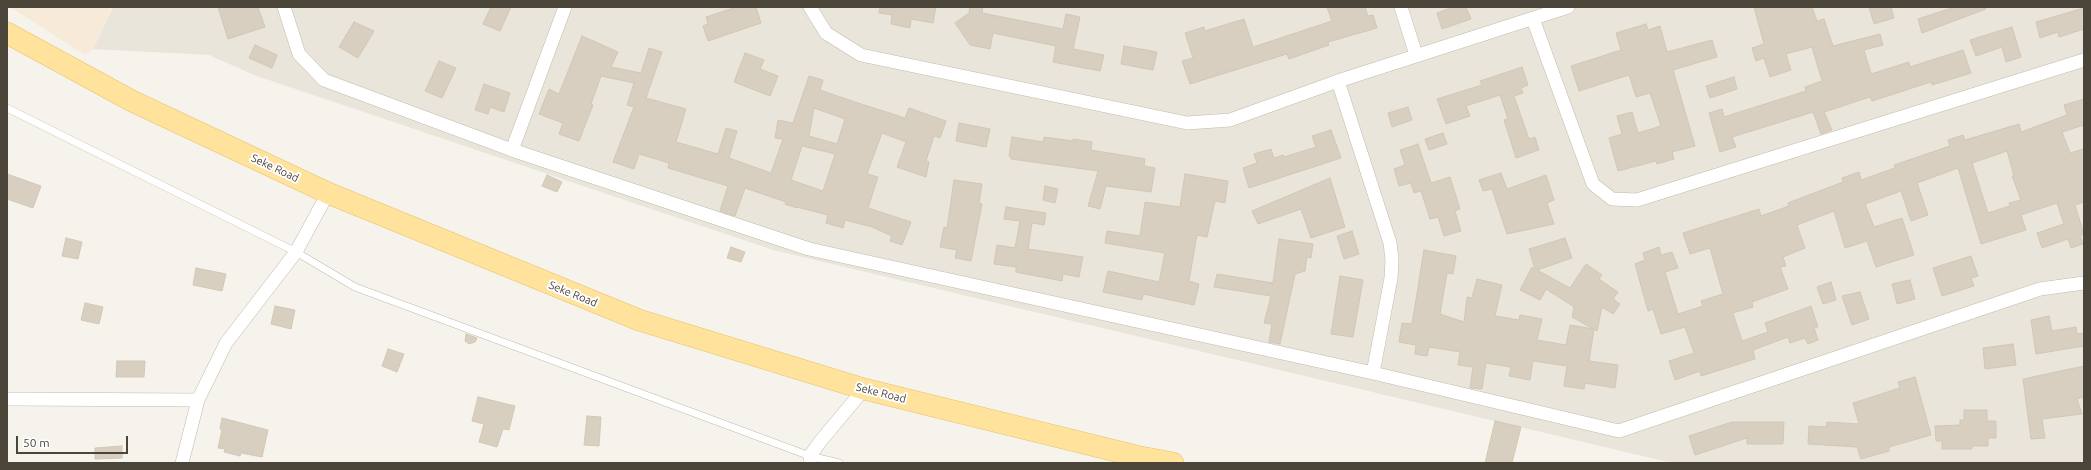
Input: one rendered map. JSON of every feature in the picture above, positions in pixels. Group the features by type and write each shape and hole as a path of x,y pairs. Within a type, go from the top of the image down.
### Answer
{"main road":[{"name":"Seke Road","path":"7,33 132,101 328,193 639,320 864,389 1129,454 1173,463"}],"street":[{"path":"284,7 299,54 324,80 512,150 809,249 1373,373 1619,431 2040,289 2084,283"},
{"path":"512,150 565,7"},
{"path":"810,7 826,33 861,56 1187,122 1230,120 1338,81 1568,7"},
{"path":"1401,7 1416,55"},
{"path":"1533,18 1593,184 1612,199 1637,200 2084,60"},
{"path":"1338,81 1390,243 1392,260 1391,278 1373,373"},
{"path":"182,463 198,400 226,343 296,252 328,193"},
{"path":"810,459 864,389"},
{"path":"7,399 198,400"}],"lane":[{"path":"7,108 296,252 355,287 810,459 839,463"}],"shaded area":[{"path":"10,7 112,7 93,49 85,55"},
{"path":"113,7 2084,7 2084,463 1672,463 773,250 254,75 209,55 93,49"}],"building":[{"path":"218,7 258,7 265,27 228,39"},
{"path":"491,7 511,7 500,31 483,24"},
{"path":"737,7 756,7 761,23 708,41 703,26 708,24 706,17"},
{"path":"880,7 936,7 933,23 911,19 910,28 891,24 892,15 879,13"},
{"path":"970,7 983,7 982,13 1063,29 1066,14 1080,17 1073,49 1104,55 1100,71 1053,62 1056,46 993,33 990,49 970,45 955,23 969,13"},
{"path":"1327,7 1365,7 1368,16 1373,15 1377,28 1328,42 1329,45 1289,59 1287,54 1190,84 1182,61 1193,58 1185,33 1204,27 1205,31 1244,19 1253,47 1332,21"},
{"path":"1454,7 1466,7 1471,19 1442,29 1437,13"},
{"path":"1754,7 1812,7 1817,21 1824,19 1833,46 1880,34 1883,45 1864,50 1871,74 1909,62 1910,67 1963,50 1971,73 1932,85 1931,82 1872,101 1870,97 1824,112 1832,130 1821,134 1813,112 1732,137 1736,147 1720,152 1709,113 1722,109 1724,117 1806,91 1805,87 1822,81 1812,47 1786,54 1791,70 1770,77 1764,58 1756,61 1752,48 1764,44"},
{"path":"1869,7 1891,7 1894,18 1874,24"},
{"path":"1955,7 1985,7 1986,9 1922,33 1918,19"},
{"path":"2084,8 2084,29 2059,37 2058,32 2040,38 2036,22"},
{"path":"354,22 374,31 358,58 339,47"},
{"path":"1646,24 1648,30 1660,26 1667,52 1712,40 1717,57 1673,70 1695,146 1672,152 1674,159 1657,164 1656,161 1618,171 1609,138 1622,134 1617,116 1632,112 1638,133 1661,126 1650,93 1636,97 1629,75 1579,91 1571,66 1621,50 1616,33"},
{"path":"2012,27 2021,57 2006,62 2002,47 1976,56 1970,40"},
{"path":"582,36 618,52 611,67 641,73 649,48 662,52 646,98 686,109 676,142 718,154 726,128 737,131 729,158 771,173 783,139 775,138 778,120 793,123 809,76 823,80 820,90 855,102 905,118 909,108 946,121 940,138 934,136 926,161 929,162 926,177 897,167 906,142 882,133 867,174 878,177 868,208 911,222 902,245 890,241 892,236 872,227 845,220 843,228 826,223 828,215 797,208 785,204 786,202 745,188 735,216 720,211 728,186 668,168 669,163 639,154 634,169 613,162 634,107 627,105 634,83 601,76 591,104 593,105 579,141 559,134 563,123 539,114 549,89 559,94","holes":["814,108 845,119 837,144 809,136","802,146 835,154 823,191 791,180"]},
{"path":"255,45 277,55 272,68 249,58"},
{"path":"1124,46 1157,52 1153,70 1121,64"},
{"path":"745,53 764,60 760,69 778,76 770,96 734,82"},
{"path":"439,61 456,68 442,98 425,91"},
{"path":"1522,67 1528,85 1521,88 1523,93 1514,96 1529,139 1535,137 1539,150 1516,158 1504,120 1508,119 1500,95 1466,106 1470,116 1446,124 1437,99 1482,85 1480,81"},
{"path":"1734,77 1737,89 1710,98 1706,86"},
{"path":"484,84 510,93 504,112 490,107 488,114 475,110"},
{"path":"2084,99 2084,125 2062,132 2070,153 2084,149 2084,202 2075,205 2084,234 2080,236 2083,244 2071,248 2068,239 2042,248 2037,233 2064,224 2057,203 2021,215 2026,230 1981,244 1958,168 1917,183 1928,215 1911,221 1901,191 1865,204 1874,227 1902,218 1914,255 1876,267 1867,241 1845,248 1834,211 1797,225 1805,248 1783,257 1786,266 1780,267 1788,289 1752,302 1753,307 1733,313 1742,341 1768,332 1765,323 1811,306 1818,327 1814,328 1818,340 1808,344 1805,338 1790,343 1788,337 1753,350 1755,359 1701,376 1700,371 1675,380 1669,361 1694,353 1685,327 1661,334 1653,309 1648,311 1635,264 1645,260 1643,253 1659,247 1661,255 1672,252 1678,268 1665,272 1678,314 1703,306 1701,301 1723,294 1710,248 1690,254 1683,233 1759,209 1761,216 1789,206 1788,203 1843,182 1842,178 1859,172 1861,180 1895,168 1894,165 1950,146 1948,140 1963,135 1965,140 2019,124 2021,132 2067,115 2064,105","holes":["2007,151 2014,176 2012,176 2021,200 2009,203 2010,206 1988,213 1972,163"]},
{"path":"1408,107 1412,120 1392,127 1388,113"},
{"path":"959,123 990,129 986,147 956,141"},
{"path":"1331,130 1341,158 1249,188 1243,168 1257,163 1254,154 1271,149 1274,158 1283,155 1284,157 1316,147 1312,136"},
{"path":"1443,133 1447,144 1429,150 1425,139"},
{"path":"1012,137 1043,142 1044,137 1092,142 1091,150 1145,159 1144,166 1155,168 1151,192 1106,186 1100,209 1088,206 1098,171 1011,159 1009,156"},
{"path":"1418,144 1431,183 1450,177 1460,209 1455,211 1461,231 1444,236 1438,217 1430,219 1421,191 1414,193 1411,183 1399,186 1394,169 1405,165 1400,150"},
{"path":"1501,173 1507,189 1546,175 1554,200 1547,203 1554,224 1507,234 1492,189 1483,191 1479,180"},
{"path":"7,174 41,186 33,208 7,199"},
{"path":"1185,174 1228,181 1225,203 1215,201 1207,237 1197,235 1189,281 1199,284 1194,305 1143,294 1142,300 1103,292 1108,271 1159,282 1165,253 1105,243 1107,231 1140,236 1145,202 1180,207"},
{"path":"547,175 562,182 557,192 542,186"},
{"path":"1330,178 1345,227 1311,238 1301,209 1258,224 1252,211"},
{"path":"954,180 982,184 979,203 982,204 971,261 955,258 957,250 940,247 944,227 947,228"},
{"path":"1045,186 1058,189 1055,203 1043,200"},
{"path":"1006,207 1046,213 1044,225 1032,223 1028,249 1083,257 1079,277 1063,274 1062,281 1016,272 1016,267 994,264 997,245 1015,248 1020,221 1004,219"},
{"path":"1352,231 1359,254 1344,259 1337,236"},
{"path":"66,238 82,242 78,259 62,256"},
{"path":"1565,238 1572,258 1537,270 1570,288 1586,264 1602,275 1599,279 1618,292 1613,299 1620,304 1613,314 1602,307 1597,331 1572,317 1574,307 1546,289 1540,300 1520,290 1532,267 1535,269 1529,249"},
{"path":"1279,239 1313,244 1311,258 1307,257 1305,271 1295,274 1280,344 1269,342 1272,324 1264,323 1271,296 1214,287 1217,274 1273,283"},
{"path":"731,247 745,252 741,262 727,258"},
{"path":"1424,250 1456,256 1453,274 1447,273 1440,314 1464,322 1467,297 1472,298 1477,279 1502,285 1495,316 1519,320 1520,315 1542,319 1537,340 1566,345 1570,325 1594,329 1589,361 1618,365 1615,388 1585,383 1584,389 1564,386 1567,366 1533,361 1530,380 1509,376 1511,367 1486,363 1482,389 1470,388 1473,367 1458,365 1460,352 1429,347 1427,356 1415,354 1416,345 1399,342 1402,323 1412,324"},
{"path":"1971,256 1978,276 1971,278 1974,286 1942,296 1933,268"},
{"path":"196,268 226,274 222,291 193,285"},
{"path":"1340,276 1363,280 1353,337 1331,334"},
{"path":"1910,280 1915,299 1897,304 1892,284"},
{"path":"1831,282 1836,300 1823,304 1817,287"},
{"path":"1860,292 1869,319 1852,325 1842,296"},
{"path":"85,303 103,307 99,324 81,320"},
{"path":"275,306 295,310 291,329 271,324"},
{"path":"2049,316 2052,331 2076,327 2077,334 2084,333 2084,346 2036,354 2031,320"},
{"path":"466,334 477,338 475,342 469,344 465,341"},
{"path":"2013,344 2016,365 1985,369 1983,348"},
{"path":"388,349 404,354 397,372 382,366"},
{"path":"117,361 145,361 144,377 116,377"},
{"path":"2084,366 2084,397 2077,399 2082,414 2042,419 2045,438 2031,439 2023,379"},
{"path":"1915,377 1931,435 1889,447 1889,451 1861,459 1857,447 1808,444 1809,426 1826,427 1827,422 1859,424 1853,403 1900,388 1898,382"},
{"path":"478,397 515,406 509,430 503,429 497,447 479,442 484,424 472,421"},
{"path":"1964,410 1987,410 1987,421 1996,421 1996,438 1988,438 1988,446 1972,446 1972,449 1942,449 1942,441 1936,441 1935,426 1960,425 1960,420 1964,420"},
{"path":"587,416 601,417 599,446 584,445"},
{"path":"222,418 268,430 262,457 241,453 240,456 224,452 225,449 218,448 222,430 220,429"},
{"path":"1495,421 1521,427 1512,463 1485,463"},
{"path":"1732,422 1784,422 1783,444 1747,444 1747,438 1695,455 1689,436"},
{"path":"122,446 122,458 95,459 95,448"}]}
